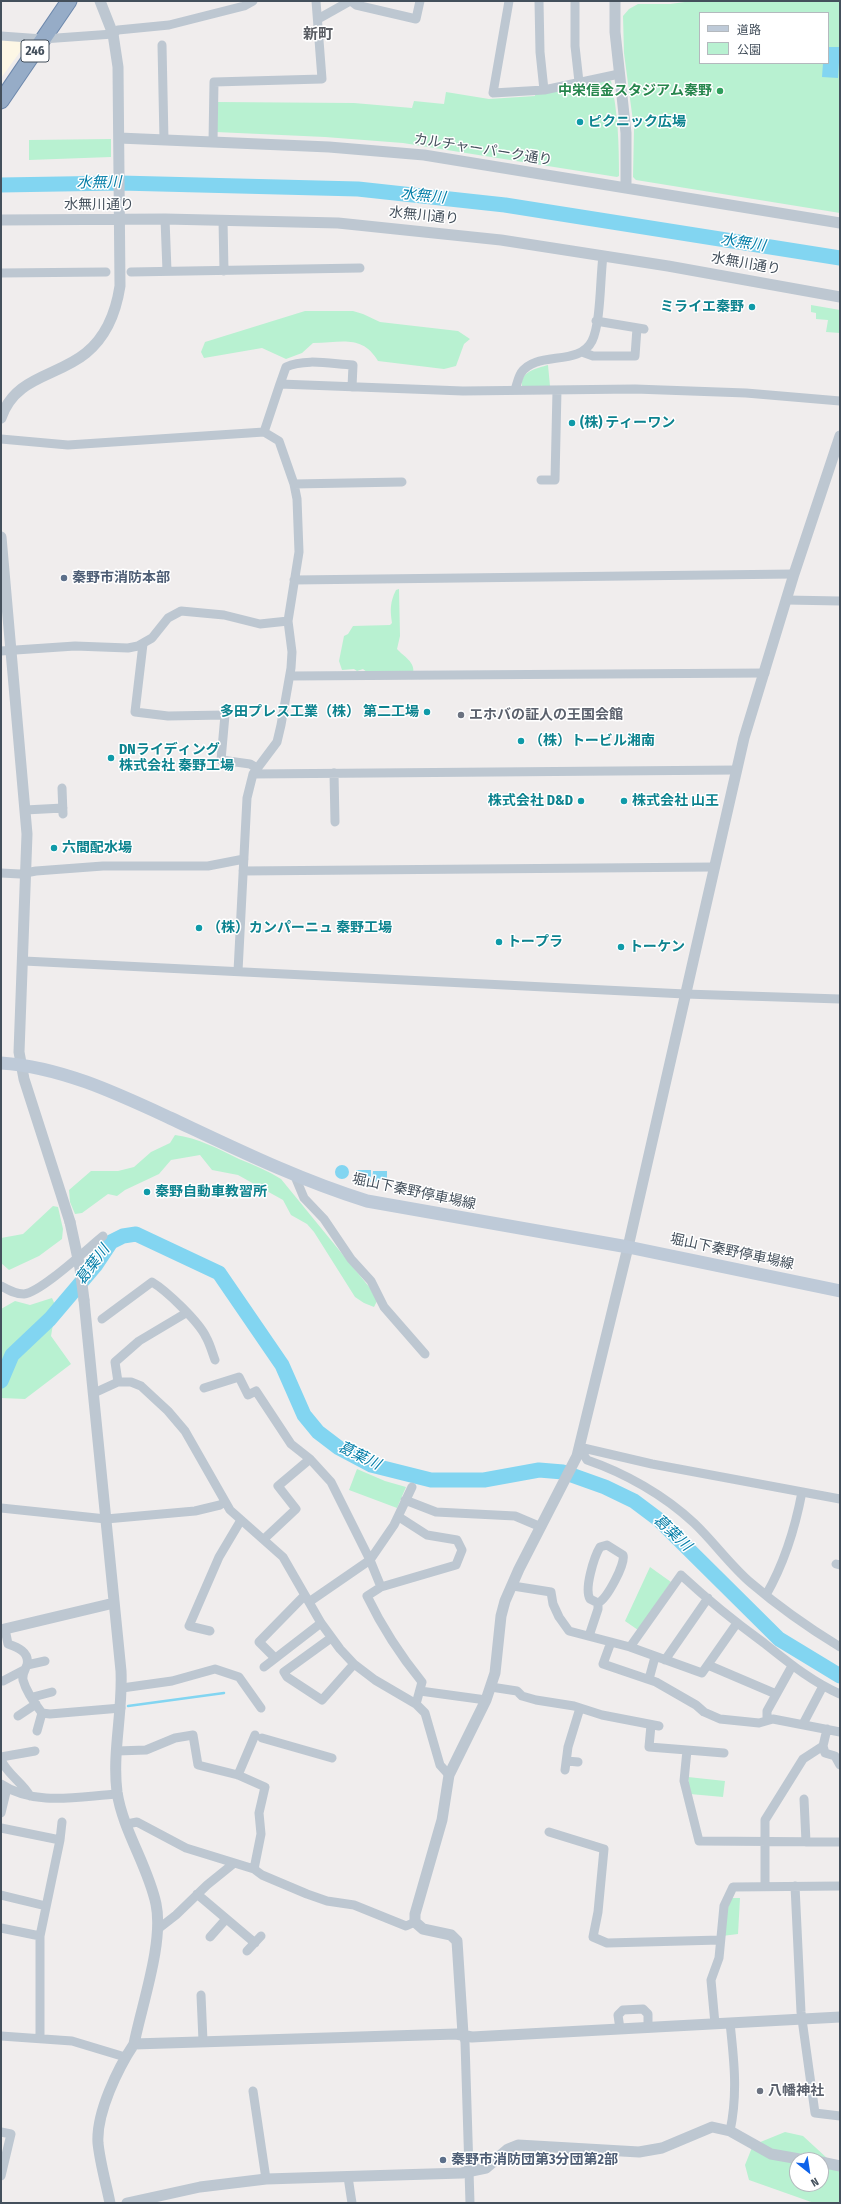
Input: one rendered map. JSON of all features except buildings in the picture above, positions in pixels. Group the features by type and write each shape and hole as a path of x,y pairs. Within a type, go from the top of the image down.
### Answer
{"highway":[{"name":"246","path":"1,101 69,1"}],"main road":[{"name":"堀山下秦野停車場線","path":"1,1062 38,1068 113,1092 326,1189 367,1201 628,1247 840,1291"}],"street":[{"path":"1,418 8,404 22,388 41,376 72,363 86,354 104,333 113,318 118,300 120,286 118,67 113,34 100,1"},
{"path":"1,36 44,39 113,34 118,30 169,25 244,6 253,1"},
{"path":"213,142 214,82 322,79 316,1"},
{"path":"318,19 350,1 356,5 416,19 420,1"},
{"path":"509,1 493,93 544,90 619,74"},
{"path":"539,1 540,52 544,90"},
{"path":"575,1 576,46 580,82"},
{"path":"615,1 615,32 626,133 626,188"},
{"path":"162,45 164,140"},
{"name":"カルチャーパーク通り","path":"119,138 329,147 424,155 840,224"},
{"name":"水無川通り","path":"1,220 119,216 166,219 338,223 436,232 604,256 840,296"},
{"path":"166,219 166,271"},
{"path":"223,220 224,271"},
{"path":"582,352 592,341 604,256"},
{"path":"131,272 360,268"},
{"path":"1,272 106,272"},
{"path":"515,390 518,379 525,368 535,363 582,352 593,356 635,356 641,328 596,321"},
{"path":"264,432 286,367 299,362 353,365 352,387"},
{"path":"280,384 463,391 635,389 746,393 840,401"},
{"path":"541,480 555,480 557,390"},
{"path":"1,439 68,445 264,432 279,441 294,484 299,531 299,552 288,620 292,652 290,676 277,742 255,771 247,798 238,971"},
{"path":"470,2203 466,2042 463,2034 457,1941 451,1936 423,1929 415,1922 415,1914 442,1820 449,1775 486,1700 496,1674 501,1616 513,1586 578,1451 628,1247 736,770 794,574 839,442"},
{"path":"294,484 402,482"},
{"path":"1,537 6,650 25,810 26,872 24,961 19,1052 21,1066 70,1222 80,1268 94,1393 122,1688 115,1771 118,1794 127,1824 152,1890 158,1929 134,2044 125,2057 99,2118 98,2142 110,2203"},
{"path":"294,580 794,574"},
{"path":"786,600 840,601"},
{"path":"6,650 75,646 128,648 143,644 152,638 168,618 181,611 224,615 260,624 288,620"},
{"path":"143,644 135,712 168,716 224,716 221,760 250,764 255,771"},
{"path":"290,676 765,673"},
{"path":"255,771 334,773 736,770"},
{"path":"334,773 335,822"},
{"path":"25,810 63,811 62,788"},
{"path":"1,873 20,874 26,872 103,866 208,866 244,859"},
{"path":"243,871 714,867"},
{"path":"24,961 685,994 840,999"},
{"path":"294,1174 304,1198 324,1219 351,1259 370,1281 384,1307 425,1354"},
{"path":"1,1286 14,1293 25,1294 39,1287 103,1236"},
{"path":"102,1319 152,1282 167,1292 199,1325 206,1336 215,1360"},
{"path":"118,1382 115,1362 139,1341 186,1313"},
{"path":"204,1388 239,1377 248,1395 256,1391 291,1444 310,1459 331,1482 370,1560 381,1587"},
{"path":"94,1393 118,1382 131,1382 141,1386 185,1431 224,1502 241,1520 283,1557 331,1638 354,1664 375,1680 416,1704 425,1713 440,1765 449,1775"},
{"path":"578,1451 840,1499"},
{"path":"578,1451 587,1460 616,1471 663,1498 680,1511 750,1582 811,1629 840,1647"},
{"path":"264,1539 296,1509 278,1486 310,1459"},
{"path":"275,1658 259,1642 307,1598 370,1560 383,1544 399,1517 405,1500 412,1487"},
{"path":"766,1595 781,1569 783,1557 792,1549 802,1492"},
{"path":"405,1500 436,1512 515,1516 541,1527"},
{"path":"1,1508 106,1519 195,1511 220,1506 224,1502"},
{"path":"399,1517 427,1535 457,1540 462,1550 461,1556 456,1565 381,1587 367,1596 380,1625 404,1660 422,1682 416,1704"},
{"path":"210,1631 189,1626 219,1557 241,1520"},
{"path":"607,1545 620,1552 624,1558 605,1598 598,1603 590,1599 588,1593 595,1558 600,1548 607,1545"},
{"path":"630,1647 681,1575 736,1623 792,1666 823,1686 840,1694"},
{"path":"513,1586 552,1592 553,1604 559,1617 569,1631 630,1647 702,1673 736,1623"},
{"path":"665,1660 708,1598"},
{"path":"37,1731 42,1713 23,1679 25,1668 23,1651 8,1644 3,1630 114,1603"},
{"path":"589,1636 598,1609 598,1603"},
{"path":"264,1667 321,1623"},
{"path":"331,1638 284,1672 287,1677 322,1700 354,1664"},
{"path":"611,1642 603,1664 649,1679 671,1690 704,1712 720,1719 759,1723 767,1720 803,1724 840,1732"},
{"path":"649,1679 655,1657"},
{"path":"3,1681 25,1668 45,1661"},
{"path":"708,1665 776,1694"},
{"path":"767,1720 767,1711 792,1666"},
{"path":"122,1688 172,1681 215,1669 239,1677 261,1708"},
{"path":"803,1724 823,1686"},
{"path":"491,1687 516,1691 522,1696 536,1700 580,1708 655,1726 649,1747 724,1753"},
{"path":"420,1691 486,1700"},
{"path":"18,1716 34,1700 52,1692"},
{"path":"42,1713 50,1714 121,1708"},
{"path":"578,1762 566,1766 568,1747 580,1708"},
{"path":"828,1729 823,1746 825,1753 835,1756 840,1765"},
{"path":"117,1751 146,1750 175,1738 193,1735 198,1764 238,1775 265,1787 259,1814 261,1841 254,1869"},
{"path":"238,1775 258,1737 332,1758"},
{"path":"765,1886 765,1820 802,1758 823,1746"},
{"path":"687,1750 684,1782 699,1841 840,1842"},
{"path":"30,1754 1,1758 7,1772 26,1789 30,1796"},
{"path":"1,1813 4,1786 30,1796 61,1798 118,1794"},
{"path":"804,1799 806,1842"},
{"path":"40,2038 40,1936 60,1840 62,1822"},
{"path":"127,1824 137,1822 172,1842 233,1864 254,1869 262,1875 306,1894 327,1901 354,1905 406,1926 415,1922"},
{"path":"1,1828 60,1840"},
{"path":"549,1832 604,1849 598,1912 593,1937 607,1943 720,1940"},
{"path":"158,1929 176,1915 197,1894 233,1864"},
{"path":"795,1886 803,2018 815,2113 840,2116"},
{"path":"715,2024 710,1980 718,1958 724,1906 733,1887 840,1886"},
{"path":"197,1894 255,1943"},
{"path":"1,1895 46,1906"},
{"path":"210,1937 226,1918"},
{"path":"1,1928 40,1936"},
{"path":"247,1951 261,1936"},
{"path":"201,1995 203,2041"},
{"path":"620,2029 618,2015 623,2010 643,2009 648,2014 648,2028"},
{"path":"134,2044 463,2034 472,2037 840,2017"},
{"path":"730,2023 736,2075 735,2110 730,2131"},
{"path":"1,2036 72,2041 125,2057"},
{"path":"253,2091 266,2178"},
{"path":"126,2203 200,2187 266,2178 309,2176 348,2177 470,2172 486,2168 508,2149 518,2146 639,2152 662,2148 712,2127 721,2127 730,2131 771,2154 789,2157"},
{"path":"1,2132 10,2134 1,2176"},
{"path":"829,2164 840,2166"},
{"path":"348,2177 352,2203"}],"shaded area":[{"path":"1,40 20,41 25,45 1,78"}],"green space":[{"name":"中栄信金スタジアム秦野","path":"692,1 840,1 840,213 636,180 633,177 634,129 624,53 623,16 629,9 638,4 670,4"},
{"path":"608,80 611,81 617,116 619,176 617,177 403,143 325,137 216,132 217,102 354,103 412,108 414,101 444,104 446,92 489,99 535,96 535,94"},
{"path":"111,139 111,157 29,160 29,140"},
{"path":"811,305 840,310 840,333 826,332 828,320 816,319 816,313 811,312"},
{"path":"305,311 353,311 380,322 458,331 470,339 464,344 456,366 444,369 378,361 372,352 365,347 358,343 350,342 313,343 302,353 286,359 262,348 204,358 201,352 205,342"},
{"path":"548,365 550,386 522,386 524,377 530,371"},
{"path":"399,589 400,636 397,649 413,666 413,674 368,673 363,669 357,671 354,669 342,670 339,661 344,636 348,634 353,626 390,625 392,623 391,610 394,594 396,590"},
{"path":"175,1135 184,1136 208,1144 261,1168 281,1179 370,1288 377,1301 374,1307 355,1297 314,1232 307,1224 291,1215 283,1200 238,1175 212,1170 200,1155 171,1160 159,1174 125,1190 117,1196 108,1194 82,1213 75,1214 70,1202 69,1190 91,1171 118,1171 134,1167 151,1152 170,1143"},
{"path":"53,1206 58,1207 63,1229 62,1239 39,1256 9,1270 1,1263 1,1238 23,1234"},
{"path":"52,1298 56,1307 51,1336 71,1364 25,1399 1,1398 1,1309 15,1301 30,1305"},
{"path":"357,1469 385,1481 406,1487 397,1508 349,1490"},
{"path":"650,1567 671,1582 638,1630 625,1621"},
{"path":"688,1777 725,1781 723,1797 690,1794"},
{"path":"730,1898 740,1898 738,1934 722,1936"},
{"path":"785,2132 803,2136 820,2152 789,2152 789,2192 829,2192 829,2160 840,2170 840,2203 814,2203 749,2180 745,2165 753,2145"}],"water":[{"path":"829,47 840,47 838,78 822,77 823,64 829,64"},
{"path":"342,1165 347,1167 349,1172 347,1177 342,1179 337,1177 335,1172 337,1167"},
{"path":"356,1170 371,1170 371,1182 355,1181"},
{"path":"373,1171 387,1171 387,1179 379,1179 378,1182 372,1181"}],"waterway":[{"name":"水無川","path":"1,185 120,183 358,189 505,205 840,258"},
{"name":"葛葉川","path":"1,1381 12,1355 50,1319 95,1266 111,1242 123,1236 136,1234 219,1273 282,1365 304,1415 318,1432 339,1448 371,1465 431,1480 484,1480 539,1470 563,1472 605,1487 634,1501 658,1519 779,1639 840,1676"},
{"path":"128,1706 224,1693"}],"place":[{"name":"中栄信金スタジアム秦野","path":"720,91"},
{"name":"ピクニック広場","path":"580,122"},
{"name":"ミライエ秦野","path":"752,307"},
{"name":"(株) ティーワン","path":"572,423"},
{"name":"秦野市消防本部","path":"64,578"},
{"name":"多田プレス工業（株） 第二工場","path":"427,712"},
{"name":"エホバの証人の王国会館","path":"461,715"},
{"name":"（株）トービル湘南","path":"521,741"},
{"name":"DNライディング 株式会社 秦野工場","path":"111,758"},
{"name":"株式会社 D&D","path":"581,801"},
{"name":"株式会社 山王","path":"624,801"},
{"name":"六間配水場","path":"54,848"},
{"name":"（株）カンパーニュ 秦野工場","path":"199,928"},
{"name":"トープラ","path":"499,942"},
{"name":"トーケン","path":"621,947"},
{"name":"秦野自動車教習所","path":"147,1192"},
{"name":"八幡神社","path":"760,2091"},
{"name":"秦野市消防団第3分団第2部","path":"443,2160"}],"district":[{"name":"新町","path":"318,35"}]}
